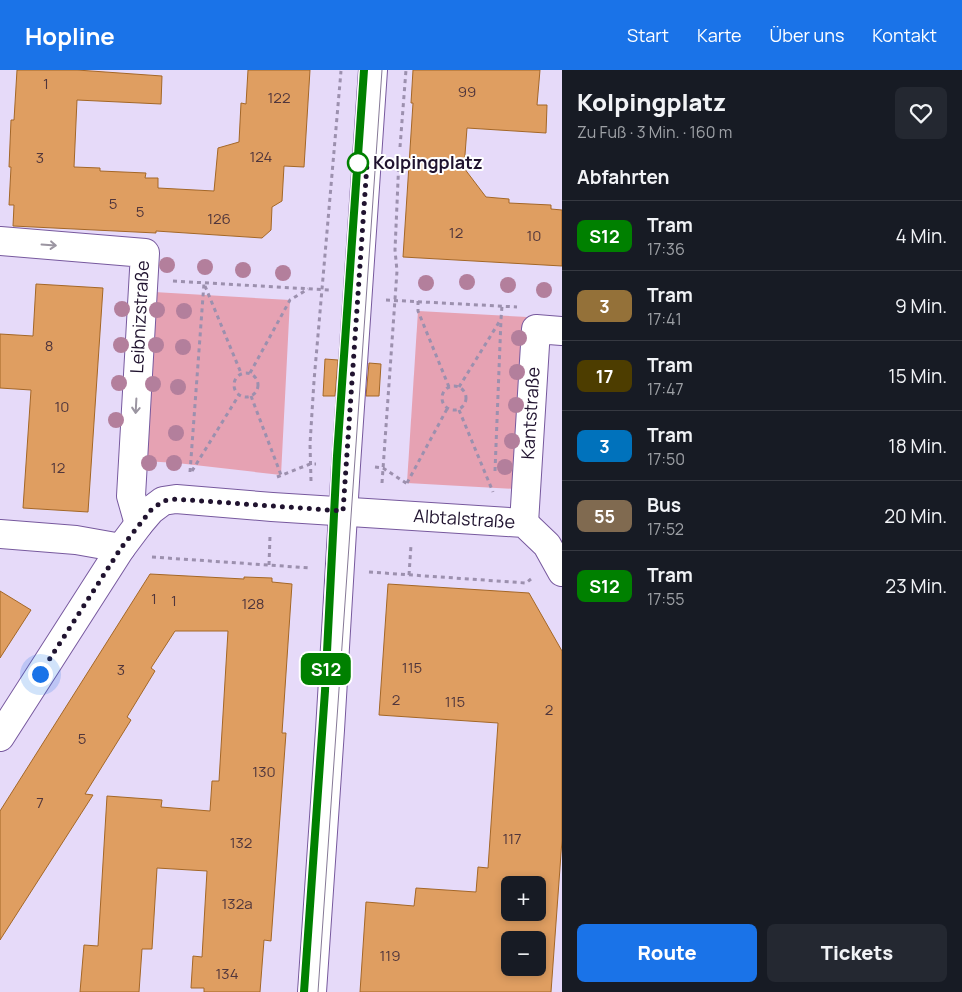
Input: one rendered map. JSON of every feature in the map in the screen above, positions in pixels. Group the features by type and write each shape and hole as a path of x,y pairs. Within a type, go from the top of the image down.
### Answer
{"street":[{"path":"312,992 374,70"},
{"name":"Leibnizstraße","path":"0,241 145,253 131,496 139,524"},
{"name":"Kantstraße","path":"524,523 549,330"},
{"name":"Albtalstraße","path":"0,737 121,548 151,510 163,501 176,499 524,523 547,545 562,572"},
{"path":"0,534 76,540 121,548"}],"path":[{"path":"310,464 321,289 341,70"},
{"path":"383,468 397,271 395,237 406,70"},
{"path":"143,279 330,290"},
{"path":"204,284 241,373"},
{"path":"190,474 204,284"},
{"path":"250,373 290,300 308,289"},
{"path":"386,300 536,307 549,330"},
{"path":"418,301 418,311 449,387"},
{"path":"495,475 502,306"},
{"path":"459,387 501,319"},
{"path":"241,373 250,373 256,378 257,390 252,396 242,397 234,390 235,379 241,373"},
{"path":"449,387 459,387 464,390 466,402 459,410 447,409 444,406 443,392 449,387"},
{"path":"190,474 240,395"},
{"path":"252,396 281,475 273,478"},
{"path":"407,483 447,409"},
{"path":"459,410 494,493"},
{"path":"368,467 383,468 411,487"},
{"path":"190,474 200,475"},
{"path":"494,484 494,493"},
{"path":"484,493 494,493"}],"shaded area":[{"path":"154,292 290,300 281,475 144,461"},
{"path":"418,311 527,317 515,489 407,483"}],"building":[{"path":"17,70 77,70 162,76 161,104 77,100 74,167 100,168 100,171 146,173 145,178 158,178 158,188 214,191 218,148 239,142 241,103 246,104 248,70 310,70 304,167 284,166 282,201 272,207 271,230 262,238 156,231 156,233 13,226 14,205 9,205 11,167 9,167 11,120 14,120"},
{"path":"413,70 540,70 537,105 547,105 546,133 467,128 464,168 486,197 509,199 509,203 551,205 551,209 562,210 562,266 403,257 413,103 411,103"},
{"path":"36,284 103,288 88,512 23,508 31,390 0,388 0,334 33,336"},
{"path":"325,359 338,360 335,396 323,396"},
{"path":"369,363 381,364 379,396 366,396"},
{"path":"150,574 244,579 244,577 272,578 272,582 292,584 282,733 286,733 271,941 264,940 260,992 204,992 204,988 191,988 193,956 202,957 207,871 157,868 152,949 142,949 139,992 80,992 84,945 98,946 107,796 162,800 161,807 210,811 212,781 219,781 228,631 175,631 151,668 155,671 127,717 131,720 85,794 93,795 0,940 0,811"},
{"path":"388,584 529,593 562,651 562,840 551,992 360,992 366,902 414,906 416,888 476,892 478,867 488,868 498,723 379,715"},
{"path":"0,591 31,610 0,658"}],"tram line":[{"path":"304,992 325,691 337,456 364,70"},
{"name":"S12","path":"304,992 325,691 337,456 364,70"},
{"path":"318,992 382,70"}],"place":[{"name":"Kolpingplatz","path":"358,163"}],"route":[{"path":"40,674 121,548 151,510 163,501 176,499 343,511 367,164 358,163"}]}
